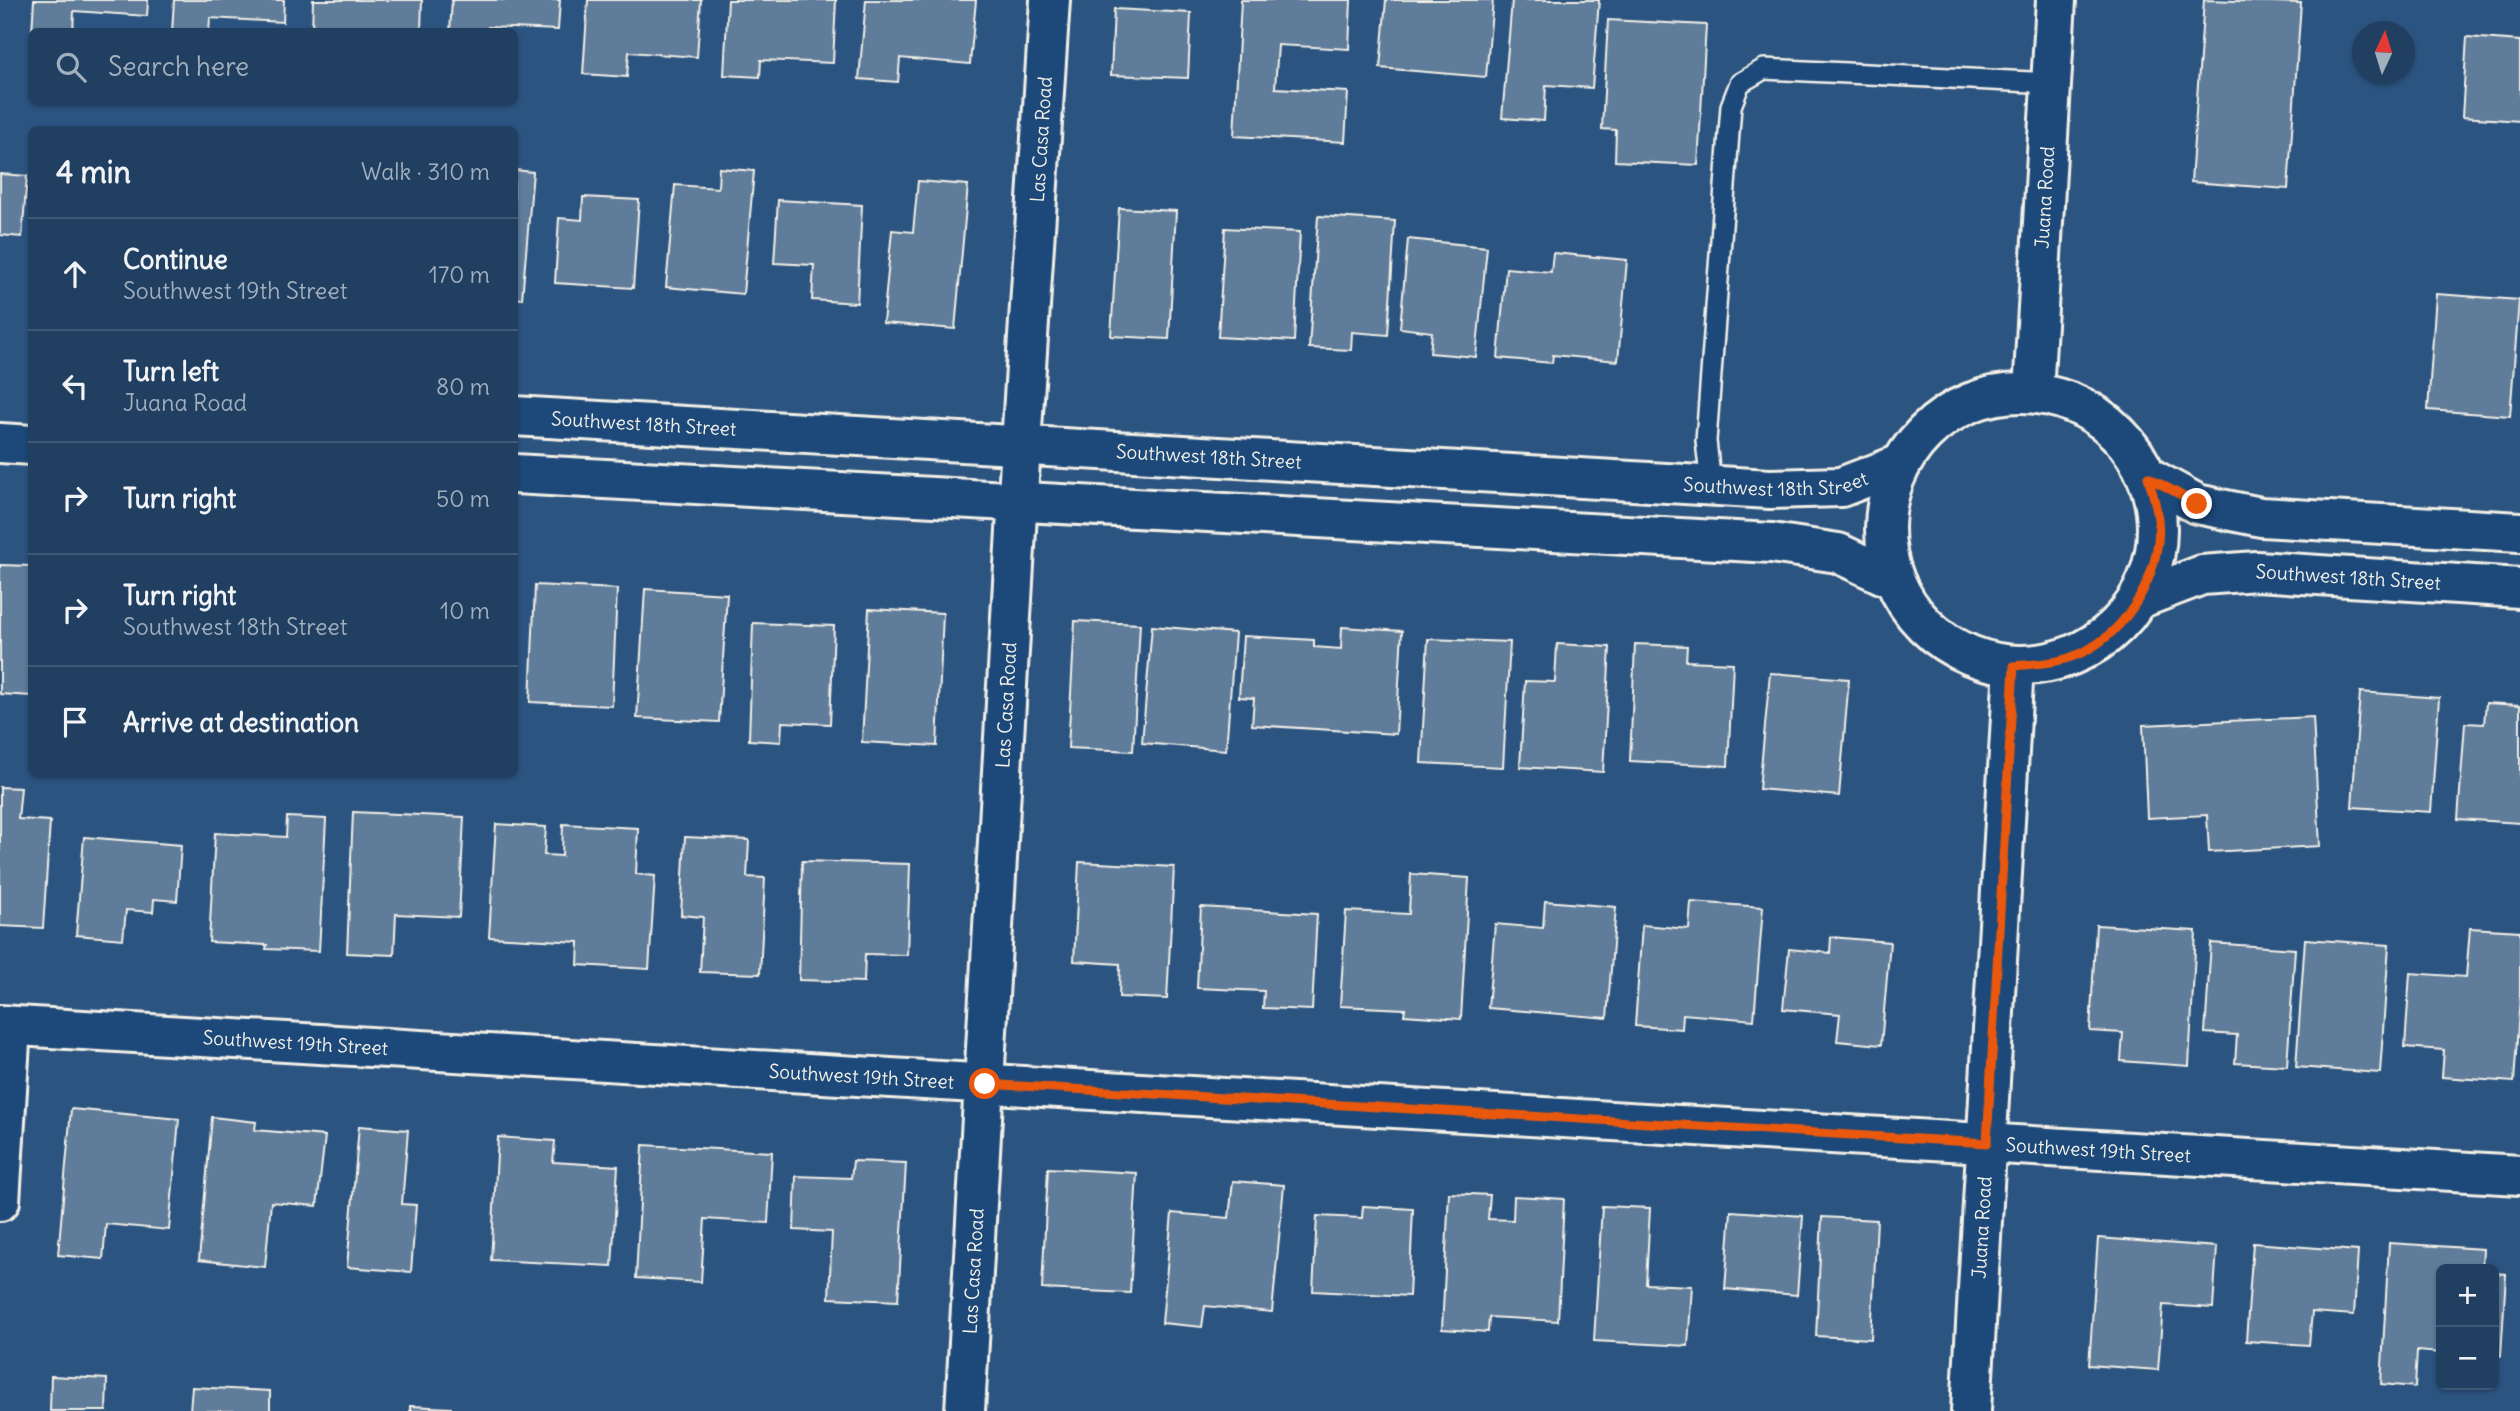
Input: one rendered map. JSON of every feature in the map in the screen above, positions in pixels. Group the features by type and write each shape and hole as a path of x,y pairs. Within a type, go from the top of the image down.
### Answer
{"street":[{"name":"Las Casa Road","path":"965,1411 1020,444 1050,0"},
{"name":"Juana Road","path":"2033,393 2056,0"},
{"path":"2033,393 2070,402 2102,419 2129,445 2148,477 2157,508 2158,539 2152,570 2139,599 2125,619 2107,636 2085,651 2063,660 2014,666 1975,658 1940,640 1913,612 1893,579 1886,550 1884,520 1889,492 1901,464 1919,438 1943,417 1970,402 2001,394 2033,393"},
{"name":"Southwest 18th Street","path":"518,416 1770,489 1841,487 1901,464"},
{"path":"0,437 28,435"},
{"path":"0,443 28,445"},
{"path":"518,474 1772,543 1838,552 1893,579"},
{"path":"2148,477 2197,504 2261,517 2520,532"},
{"path":"1707,539 1711,485"},
{"name":"Southwest 18th Street","path":"2139,599 2202,575 2257,571 2520,588"},
{"name":"Juana Road","path":"1970,1411 2014,666"},
{"path":"0,1201 5,1026"},
{"name":"Southwest 19th Street","path":"5,1026 2520,1175"}],"lane":[{"path":"1711,485 1706,441 1731,106 1740,83 1764,69 2051,83"}],"building":[{"path":"34,0 148,0 147,16 74,11 73,28 32,28"},
{"path":"174,0 284,0 283,22 210,18 209,28 172,28"},
{"path":"313,0 422,0 421,28 312,28"},
{"path":"452,0 560,0 558,30 450,28"},
{"path":"588,0 701,0 697,57 629,52 627,77 583,74"},
{"path":"728,0 836,0 833,63 761,60 760,77 724,75"},
{"path":"866,0 976,0 970,64 900,58 898,82 859,79"},
{"path":"1241,0 1351,0 1349,49 1278,45 1275,88 1348,92 1345,142 1234,136"},
{"path":"1386,0 1493,0 1486,77 1380,68"},
{"path":"1512,0 1599,0 1592,88 1546,85 1544,121 1502,118"},
{"path":"2204,0 2301,3 2288,189 2191,182"},
{"path":"1114,9 1191,13 1188,78 1111,75"},
{"path":"1608,20 1706,25 1698,165 1615,161 1616,130 1602,129"},
{"path":"2467,37 2520,41 2520,121 2462,117"},
{"path":"719,168 754,171 743,294 666,287 675,185 718,188"},
{"path":"518,170 533,172 522,299 518,298"},
{"path":"0,174 27,176 22,237 0,235"},
{"path":"918,181 968,185 955,329 883,323 892,230 913,232"},
{"path":"583,197 639,200 633,288 555,283 559,218 582,220"},
{"path":"778,200 862,205 857,303 812,300 814,265 774,263"},
{"path":"1119,208 1176,211 1169,339 1111,336"},
{"path":"1318,216 1395,221 1388,335 1352,332 1351,350 1309,348"},
{"path":"1225,228 1300,232 1294,341 1218,337"},
{"path":"1408,239 1487,247 1476,357 1430,353 1432,332 1400,328"},
{"path":"1553,253 1627,260 1618,361 1553,355 1552,363 1498,358 1506,268 1551,272"},
{"path":"2436,294 2519,300 2510,416 2428,410"},
{"path":"0,565 28,566 28,696 0,694"},
{"path":"535,585 617,589 612,706 530,702"},
{"path":"645,589 727,594 719,722 637,718"},
{"path":"869,609 943,613 937,746 862,742"},
{"path":"1075,621 1140,624 1133,751 1068,748"},
{"path":"753,623 834,626 830,724 782,722 781,742 749,740"},
{"path":"1152,626 1235,633 1226,750 1142,743"},
{"path":"1342,627 1402,631 1396,734 1252,725 1254,698 1239,697 1243,636 1314,640 1314,647 1341,649"},
{"path":"1428,639 1510,642 1503,767 1421,763"},
{"path":"1557,644 1610,647 1603,772 1520,767 1525,681 1555,682"},
{"path":"1635,644 1687,646 1686,661 1733,663 1728,766 1630,761"},
{"path":"1770,673 1849,679 1839,796 1759,789"},
{"path":"2360,692 2439,698 2431,812 2352,807"},
{"path":"2486,703 2520,705 2520,823 2458,819 2465,723 2484,724"},
{"path":"2313,717 2320,846 2209,852 2207,815 2147,818 2143,725"},
{"path":"0,787 21,788 18,819 50,821 43,928 0,926"},
{"path":"353,812 464,817 459,917 396,914 394,955 347,953"},
{"path":"287,817 326,819 319,951 266,949 267,945 209,942 215,833 286,837"},
{"path":"496,824 546,827 544,855 562,856 563,824 638,828 636,874 655,876 649,969 578,965 579,942 489,937"},
{"path":"84,837 181,845 177,901 154,899 153,912 126,910 123,939 76,935"},
{"path":"685,837 749,840 747,877 765,878 760,974 700,972 703,917 681,915"},
{"path":"802,861 910,864 907,955 865,954 864,982 799,980"},
{"path":"1079,862 1174,867 1167,999 1119,997 1120,964 1074,961"},
{"path":"1411,874 1469,878 1461,1019 1404,1015 1405,1009 1340,1006 1346,911 1409,914"},
{"path":"1545,901 1616,907 1607,1018 1488,1008 1495,924 1543,928"},
{"path":"1691,902 1763,907 1754,1020 1683,1014 1682,1029 1635,1026 1642,925 1689,929"},
{"path":"1201,907 1317,914 1312,1010 1263,1008 1264,991 1197,988"},
{"path":"2096,925 2196,931 2189,1066 2121,1061 2123,1033 2090,1031"},
{"path":"2470,928 2520,931 2520,997 2514,1082 2442,1077 2444,1050 2405,1047 2410,973 2466,977"},
{"path":"1831,937 1890,942 1881,1045 1837,1041 1840,1014 1783,1009 1789,949 1830,953"},
{"path":"2305,939 2389,945 2380,1073 2296,1067"},
{"path":"2211,943 2295,949 2287,1066 2235,1063 2237,1035 2205,1033"},
{"path":"71,1109 179,1119 169,1230 106,1224 103,1259 58,1255"},
{"path":"212,1117 256,1122 255,1130 325,1136 317,1206 271,1202 265,1267 199,1260"},
{"path":"359,1126 408,1130 402,1204 416,1205 411,1272 347,1267"},
{"path":"498,1137 555,1141 553,1162 618,1166 612,1266 491,1260"},
{"path":"643,1145 772,1152 768,1223 705,1219 701,1282 636,1278"},
{"path":"853,1161 906,1163 898,1301 829,1298 832,1232 794,1230 796,1176 851,1178"},
{"path":"1048,1168 1137,1173 1130,1293 1042,1289"},
{"path":"1233,1181 1284,1185 1272,1312 1205,1306 1202,1327 1162,1323 1172,1213 1229,1218"},
{"path":"1449,1193 1490,1195 1488,1219 1513,1220 1514,1196 1564,1199 1558,1321 1489,1317 1488,1332 1442,1329"},
{"path":"1363,1206 1413,1209 1409,1296 1313,1291 1317,1216 1362,1218"},
{"path":"1602,1206 1650,1208 1646,1284 1692,1286 1688,1346 1594,1341"},
{"path":"1731,1211 1803,1216 1797,1295 1725,1289"},
{"path":"1822,1217 1877,1220 1871,1339 1816,1336"},
{"path":"2098,1238 2217,1247 2213,1308 2163,1305 2158,1370 2089,1365"},
{"path":"2253,1243 2358,1251 2354,1315 2312,1312 2309,1345 2246,1341"},
{"path":"2389,1243 2483,1249 2482,1264 2436,1264 2436,1353 2417,1351 2415,1387 2381,1384"},
{"path":"2499,1273 2506,1274 2499,1356"},
{"path":"51,1376 107,1379 106,1411 50,1411"},
{"path":"192,1387 270,1391 270,1411 190,1411"},
{"path":"410,1406 451,1408 451,1411 410,1411"}],"route":[{"path":"985,1084 1987,1143 2014,666 2063,660 2085,651 2125,619 2139,599 2152,570 2158,539 2157,508 2148,477 2197,504"}]}
